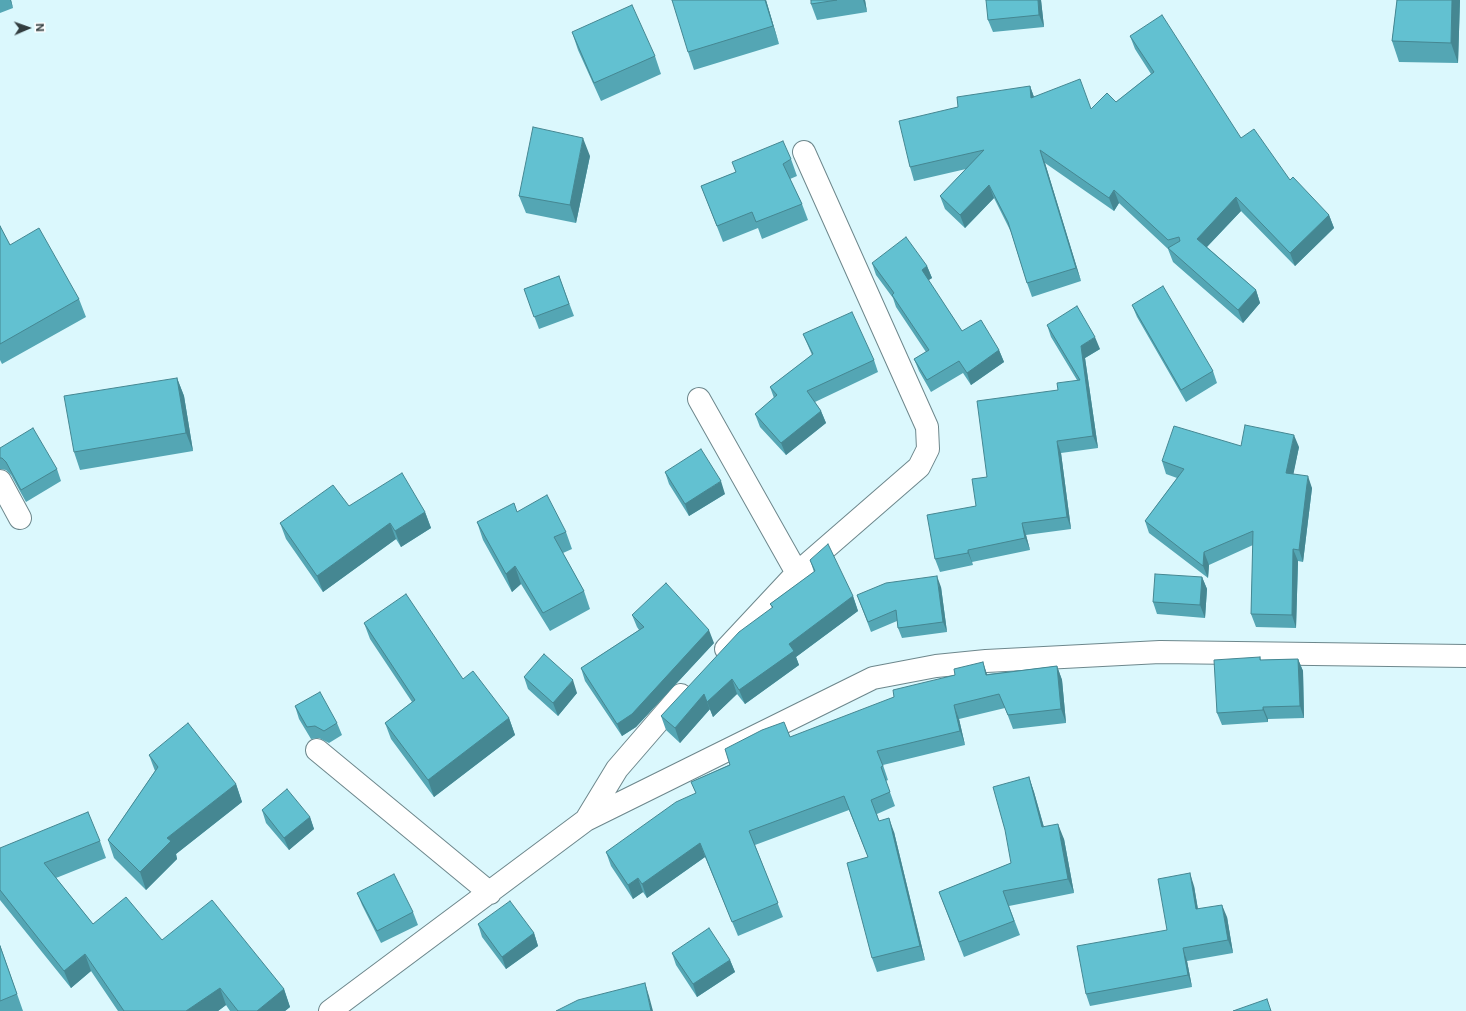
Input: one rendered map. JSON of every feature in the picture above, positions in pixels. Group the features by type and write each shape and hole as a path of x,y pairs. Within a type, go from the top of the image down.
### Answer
{"street":[{"path":"712,663 798,573 919,467 928,449 927,427 804,152"},
{"path":"699,399 798,573"},
{"path":"0,480 20,518"},
{"path":"330,1011 586,820 873,678 936,666 986,660 1160,652 1466,656"},
{"path":"586,820 617,769 664,713 696,680"},
{"path":"317,750 490,893"}],"building":[{"path":"672,0 765,0 773,26 688,52"},
{"path":"811,0 837,0 811,4"},
{"path":"986,0 1038,0 1039,15 988,20"},
{"path":"1397,0 1452,0 1451,43 1392,41"},
{"path":"632,5 655,56 594,83 572,32"},
{"path":"1162,15 1241,138 1254,129 1290,180 1293,177 1329,215 1290,253 1236,197 1197,239 1256,290 1238,310 1168,248 1180,241 1179,237 1168,240 1114,190 1109,198 1040,150 1076,268 1027,283 1008,222 989,185 960,215 940,196 984,150 910,167 899,121 958,107 957,97 1030,86 1031,98 1080,79 1091,109 1107,93 1116,102 1154,72 1130,36"},
{"path":"533,127 583,138 570,205 519,196"},
{"path":"783,141 791,159 783,164 802,204 756,222 752,212 717,226 701,186 736,172 732,162"},
{"path":"0,226 10,245 39,228 79,299 0,344"},
{"path":"906,237 927,266 922,270 962,331 981,320 999,350 967,373 959,361 927,380 914,359 929,350 892,295 894,293 872,263"},
{"path":"559,276 569,304 534,317 524,289"},
{"path":"1163,286 1213,371 1181,390 1132,305"},
{"path":"1077,306 1095,337 1081,346 1093,436 1057,441 1067,517 1022,523 1025,538 968,550 968,553 935,559 927,515 976,506 972,479 987,477 977,401 1058,390 1057,383 1080,380 1047,325"},
{"path":"852,312 874,360 807,391 821,411 781,443 755,414 777,395 770,387 813,354 803,334"},
{"path":"177,378 186,433 74,452 64,396"},
{"path":"1245,425 1294,435 1286,473 1308,476 1299,550 1293,549 1292,615 1251,614 1253,531 1204,552 1203,566 1145,521 1184,469 1162,461 1174,426 1241,446"},
{"path":"33,428 57,469 21,490 6,462 0,458 0,448"},
{"path":"701,449 721,481 685,504 665,472"},
{"path":"402,473 425,512 395,531 390,523 317,576 280,523 333,485 349,506"},
{"path":"547,495 566,532 554,537 584,591 543,613 515,566 506,574 477,522 514,503 517,512"},
{"path":"828,544 853,596 789,644 794,651 739,690 732,679 707,702 704,694 675,728 661,716 739,632 773,607 770,604 815,571 810,560"},
{"path":"1155,574 1202,577 1200,605 1153,602"},
{"path":"937,576 943,622 898,628 896,610 868,622 857,595 886,583"},
{"path":"666,583 709,630 632,714 617,724 581,668 644,627 632,615"},
{"path":"406,594 463,679 473,671 509,718 428,780 385,723 415,700 364,623"},
{"path":"544,654 573,680 553,703 524,677"},
{"path":"1260,657 1260,660 1298,659 1300,706 1263,707 1263,710 1217,713 1214,660"},
{"path":"983,662 986,675 1057,666 1061,709 1008,715 999,694 954,705 960,731 877,751 890,792 871,800 879,821 889,818 920,946 872,958 847,863 868,857 844,796 749,831 778,903 732,922 700,843 642,884 638,878 628,885 606,852 676,802 696,793 691,782 730,765 725,749 762,730 784,722 790,737 894,697 893,690 955,675 954,669"},
{"path":"320,692 337,723 324,731 315,726 307,727 295,706"},
{"path":"188,723 236,784 167,838 171,841 140,872 108,840 158,767 149,755"},
{"path":"1029,777 1042,827 1058,824 1068,879 1003,891 1014,921 959,942 939,892 1011,863 1005,830 993,787"},
{"path":"287,789 310,817 284,838 262,810"},
{"path":"88,812 100,841 44,863 93,924 126,897 162,940 212,900 284,989 257,1011 238,1011 220,988 186,1011 124,1011 85,954 64,971 0,890 0,848"},
{"path":"1190,873 1196,909 1222,905 1228,940 1183,948 1188,975 1086,994 1077,946 1167,930 1158,879"},
{"path":"394,874 413,912 377,931 357,893"},
{"path":"510,901 534,933 502,957 478,924"},
{"path":"709,928 730,960 693,984 672,953"},
{"path":"0,946 17,994 0,1001"},
{"path":"645,983 651,1011 556,1011 578,1000"},
{"path":"1267,999 1271,1011 1233,1011"}]}
